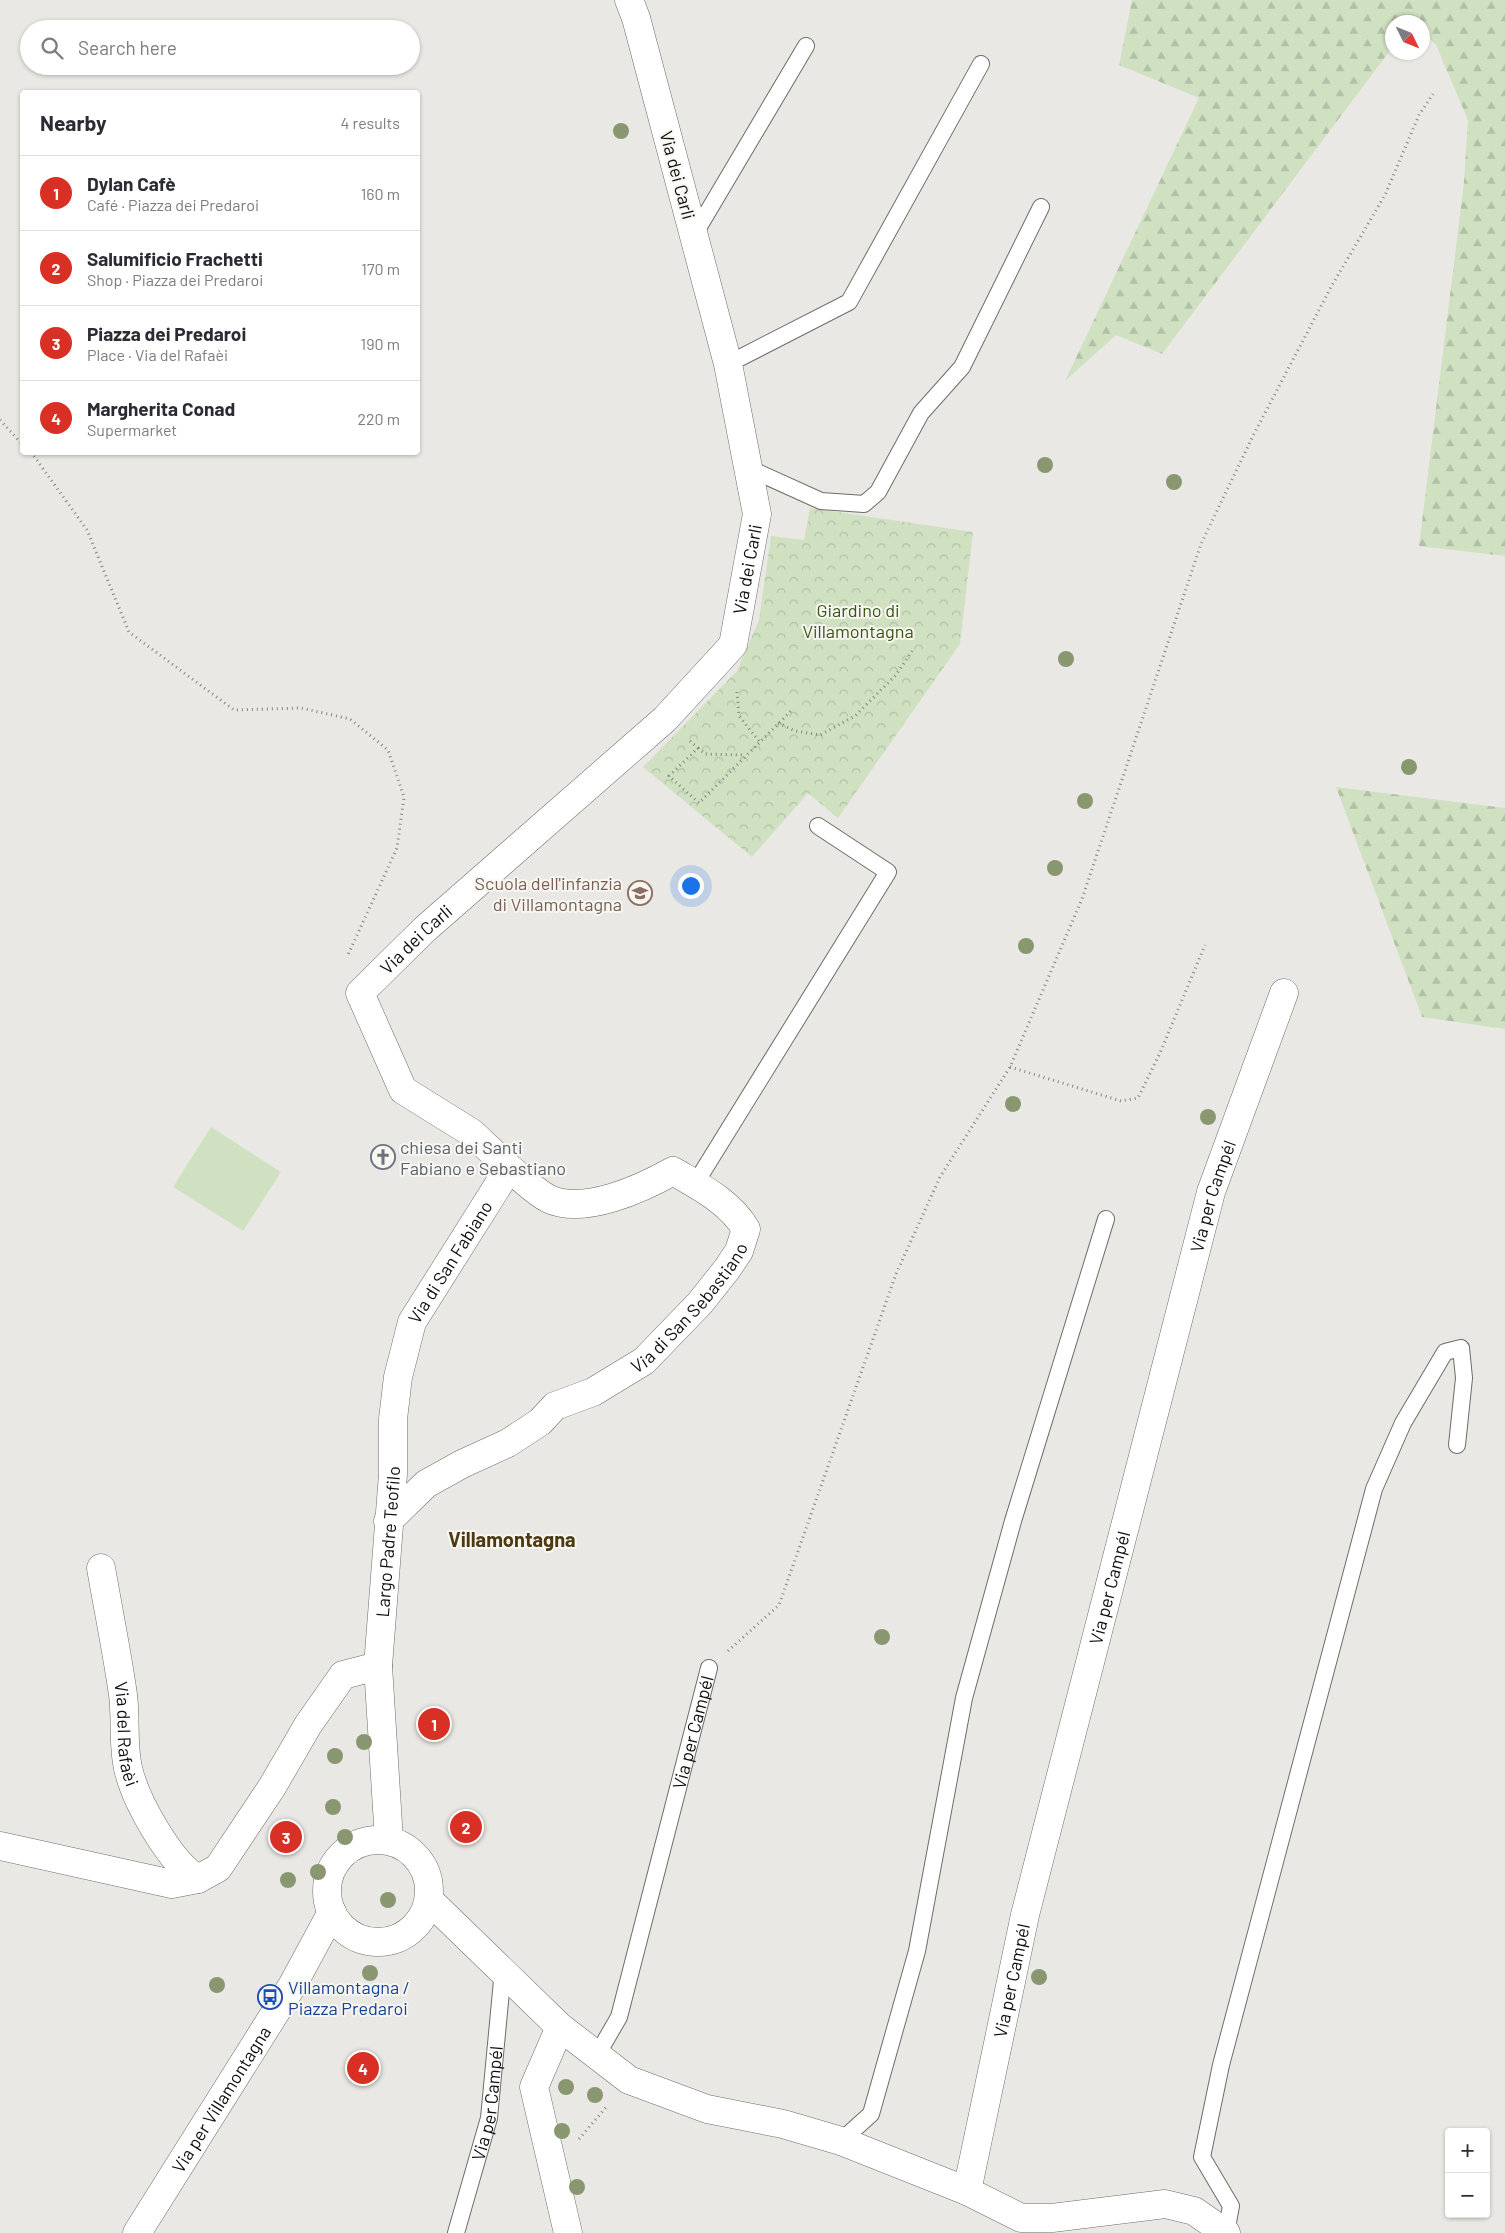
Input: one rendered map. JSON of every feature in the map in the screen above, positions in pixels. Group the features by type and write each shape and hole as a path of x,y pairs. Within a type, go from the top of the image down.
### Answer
{"street":[{"name":"Via dei Carli","path":"360,993 425,929 665,719 733,645 757,514 728,364 636,18 629,0"},
{"path":"360,993 403,1090 472,1133 509,1168"},
{"name":"Via per Campél","path":"967,2191 1025,1915 1211,1192 1284,993"},
{"name":"Via di San Sebastiano","path":"388,1521 426,1484 462,1464 508,1443 540,1422 555,1406 593,1392 644,1361 700,1303 739,1251 746,1229 737,1215 718,1198 672,1171 635,1190 598,1201 573,1205 548,1198 509,1168"},
{"name":"Via di San Fabiano","path":"393,1419 398,1377 412,1322 509,1168"},
{"name":"Largo Padre Teofilo","path":"389,1840 378,1666 393,1474 393,1419"},
{"name":"Via del Rafaèi","path":"101,1568 123,1691 128,1768 138,1800 159,1834 188,1873 198,1879"},
{"path":"0,1846 172,1884 198,1879 218,1868 272,1787 308,1724 343,1675 378,1666"},
{"path":"371,1840 389,1840 412,1852 427,1874 429,1900 421,1920 405,1934 385,1942 363,1940 344,1929 332,1912 327,1894 330,1875 338,1858 353,1846 371,1840"},
{"path":"429,1900 560,2027 629,2080 707,2109 783,2124 841,2142 967,2191 1021,2218 1052,2218 1165,2204 1194,2211 1226,2233"},
{"name":"Via per Villamontagna","path":"137,2233 292,1986 332,1912"},
{"path":"560,2027 534,2087 568,2233"}],"lane":[{"path":"694,235 806,46"},
{"path":"728,364 849,302 981,64"},
{"path":"748,468 821,502 864,504 878,492 921,413 962,367 1041,207"},
{"path":"695,1184 888,872 818,826"},
{"path":"841,2142 872,2114 917,1951 964,1698 1013,1520 1106,1219"},
{"path":"1226,2233 1232,2206 1202,2157 1221,2066 1334,1634 1374,1489 1403,1423 1445,1352 1461,1348 1464,1378 1457,1446"},
{"name":"Via per Campél","path":"597,2055 618,2017 708,1668"},
{"name":"Via per Campél","path":"456,2233 490,2118 503,1970"}],"path":[{"path":"708,1668 779,1605 896,1274 940,1177 1010,1067 1082,899 1201,544 1254,434 1331,286 1386,195 1419,115 1433,94"},
{"path":"0,420 20,442"},
{"path":"33,455 87,530 129,632 234,710 301,708 350,719 388,750 404,797 397,848 340,971 360,993"},
{"path":"778,723 795,731 820,735 855,716 896,675 912,651"},
{"path":"739,686 736,695 739,716 759,741"},
{"path":"698,748 669,776 699,803 793,709"},
{"path":"684,745 691,741 706,754 745,755"},
{"path":"1010,1067 1121,1101 1138,1098 1160,1054 1205,945"},
{"path":"553,2170 629,2080"}],"green space":[{"path":"1132,0 1505,0 1505,556 1419,546 1464,182 1468,120 1436,45 1430,39 1430,15 1385,15 1385,57 1162,354 1116,335 1065,381 1199,98 1119,65"},
{"name":"Giardino di Villamontagna","path":"810,508 973,532 960,644 838,818 808,793 752,857 643,767 737,671 759,620 771,536 804,540"},
{"path":"1336,787 1505,808 1505,1029 1422,1017"},
{"path":"211,1127 281,1172 243,1231 173,1187"}],"place":[{"name":"Scuola dell'infanzia di Villamontagna","path":"640,893"},
{"name":"chiesa dei Santi Fabiano e Sebastiano","path":"383,1157"},
{"name":"Dylan Cafè","path":"434,1724"},
{"name":"Salumificio Frachetti","path":"466,1827"},
{"name":"Piazza dei Predaroi","path":"286,1837"},
{"name":"Villamontagna / Piazza Predaroi","path":"270,1997"},
{"name":"Margherita Conad","path":"363,2068"}],"district":[{"name":"Villamontagna","path":"512,1539"}]}
